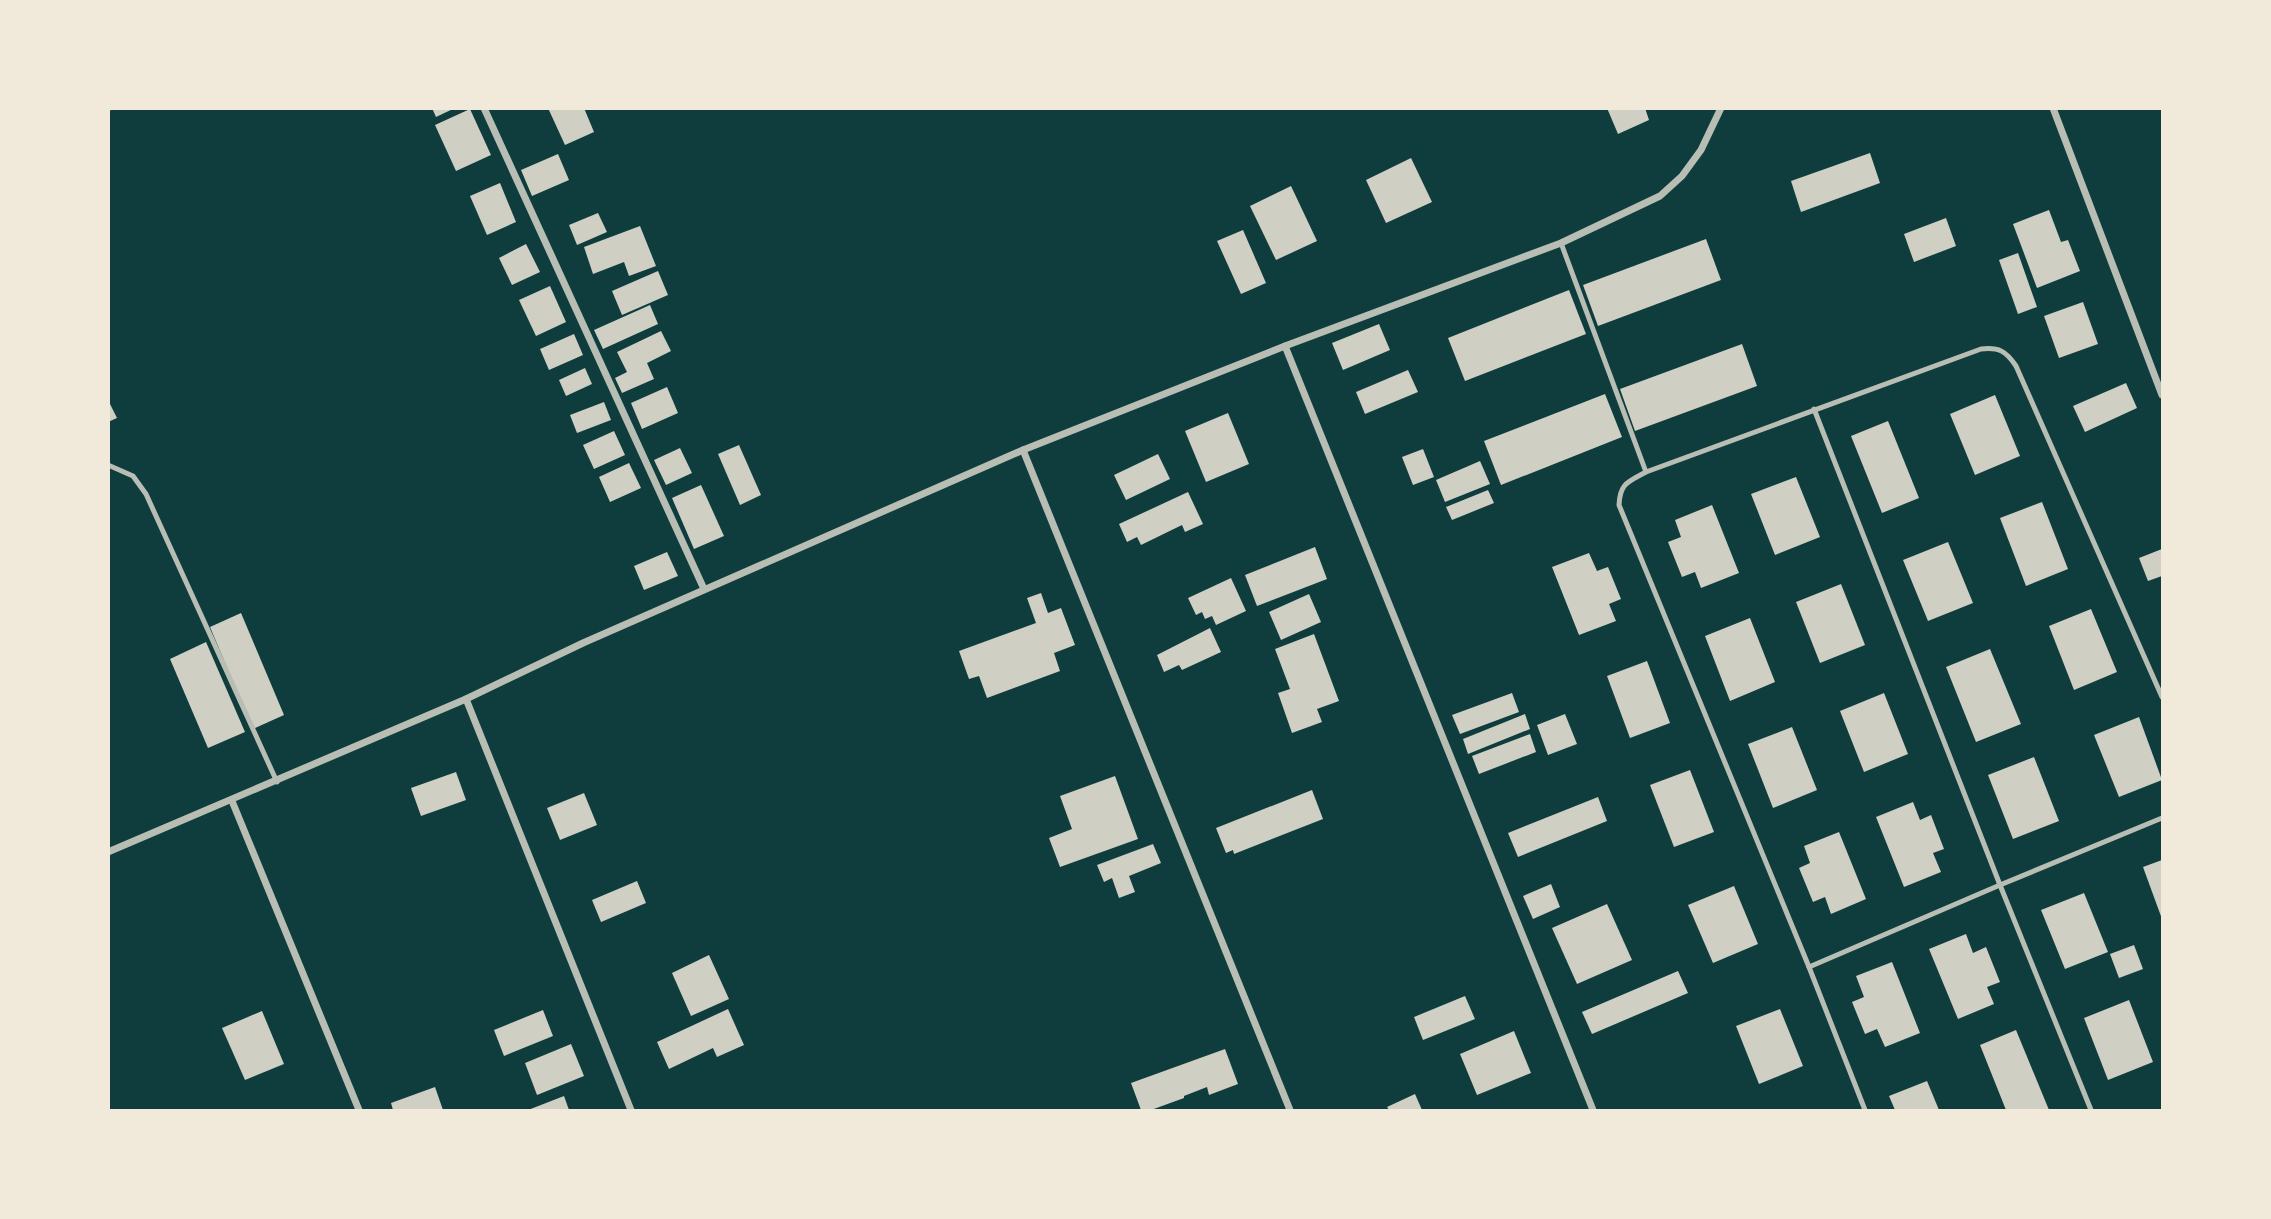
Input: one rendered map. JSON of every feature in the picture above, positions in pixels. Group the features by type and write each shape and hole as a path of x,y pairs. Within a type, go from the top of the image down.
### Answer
{"street":[{"path":"484,108 704,589"},
{"path":"108,852 466,699 583,643 1023,450 1285,346 1561,243 1660,196 1682,176 1701,150 1721,108"},
{"path":"2053,108 2162,395"},
{"path":"1285,346 1593,1111"},
{"path":"1023,450 1290,1111"},
{"path":"466,699 631,1111"},
{"path":"232,800 359,1111"}],"lane":[{"path":"1561,243 1646,472"},
{"path":"1865,1111 1809,967 1619,505 1620,492 1625,483 1646,472 1814,409 1981,349 1996,348 2007,353 2016,366 2162,697"},
{"path":"1814,409 2091,1111"},
{"path":"108,465 133,476 146,494 277,782"},
{"path":"1809,967 2162,818"}],"building":[{"path":"432,108 455,108 436,117"},
{"path":"548,108 584,108 594,132 565,145"},
{"path":"1607,108 1645,108 1649,120 1618,134"},
{"path":"470,109 491,155 456,171 435,125"},
{"path":"1870,153 1880,183 1801,212 1791,181"},
{"path":"558,154 569,180 532,196 521,170"},
{"path":"1411,158 1432,202 1386,223 1366,180"},
{"path":"500,183 516,222 487,235 470,196"},
{"path":"1291,186 1317,241 1276,260 1250,206"},
{"path":"2049,210 2061,242 2068,240 2080,271 2037,288 2013,224"},
{"path":"598,213 607,232 577,245 569,225"},
{"path":"1946,218 1956,246 1914,262 1904,234"},
{"path":"640,226 656,266 629,276 624,262 593,274 584,247"},
{"path":"1243,230 1266,283 1241,294 1217,241"},
{"path":"1706,239 1721,280 1598,326 1583,285"},
{"path":"526,244 540,272 512,285 499,258"},
{"path":"2018,253 2037,307 2018,314 1999,260"},
{"path":"658,271 668,295 622,315 612,291"},
{"path":"550,286 566,322 536,336 519,300"},
{"path":"1569,290 1586,334 1465,381 1448,338"},
{"path":"2083,302 2098,344 2059,358 2044,316"},
{"path":"650,305 658,324 603,349 594,330"},
{"path":"1379,324 1390,350 1343,370 1332,343"},
{"path":"661,331 671,351 647,363 654,379 622,393 615,378 627,372 617,352"},
{"path":"574,334 583,355 549,370 540,349"},
{"path":"1742,344 1757,386 1635,431 1620,389"},
{"path":"585,368 592,384 566,396 559,380"},
{"path":"1408,370 1418,392 1365,414 1356,392"},
{"path":"2126,383 2137,408 2085,432 2073,406"},
{"path":"667,387 678,413 642,429 631,403"},
{"path":"1605,394 1622,437 1501,485 1484,441"},
{"path":"1995,395 2020,456 1975,475 1950,414"},
{"path":"108,400 117,418 108,422"},
{"path":"604,402 611,420 577,433 570,415"},
{"path":"1228,413 1249,464 1206,482 1185,431"},
{"path":"1888,421 1919,498 1882,513 1851,436"},
{"path":"614,431 625,455 594,469 583,445"},
{"path":"739,445 761,495 740,505 718,454"},
{"path":"680,448 692,473 666,485 654,460"},
{"path":"1423,449 1434,477 1413,485 1402,457"},
{"path":"1158,454 1170,479 1126,500 1114,475"},
{"path":"1480,461 1490,484 1445,502 1436,480"},
{"path":"629,463 641,488 610,502 599,477"},
{"path":"1796,477 1820,537 1775,555 1751,494"},
{"path":"701,485 724,536 694,549 672,498"},
{"path":"1488,490 1494,503 1452,520 1446,507"},
{"path":"1188,492 1203,524 1185,532 1182,525 1141,545 1137,537 1127,542 1119,524"},
{"path":"2042,502 2068,569 2026,586 2000,518"},
{"path":"1712,505 1739,573 1701,588 1695,572 1682,577 1668,542 1681,537 1675,520"},
{"path":"1948,542 1973,603 1928,621 1903,560"},
{"path":"1315,547 1327,579 1257,606 1245,575"},
{"path":"2162,549 2162,576 2148,581 2139,558"},
{"path":"667,552 678,576 644,590 634,566"},
{"path":"1589,553 1597,571 1608,567 1621,599 1609,604 1616,621 1579,635 1552,567"},
{"path":"1231,578 1246,611 1216,625 1212,616 1205,619 1202,612 1196,615 1188,598"},
{"path":"1841,584 1865,645 1820,663 1796,602"},
{"path":"1041,593 1048,613 1061,608 1075,645 1054,653 1060,671 987,698 979,676 969,679 959,651 1036,623 1027,598"},
{"path":"1309,594 1321,622 1281,640 1269,612"},
{"path":"2091,609 2117,672 2074,690 2049,626"},
{"path":"241,613 284,715 253,729 210,627"},
{"path":"1750,618 1775,682 1730,701 1705,636"},
{"path":"1210,628 1221,652 1182,670 1179,665 1164,672 1157,655"},
{"path":"1314,634 1339,701 1317,709 1322,722 1292,733 1278,693 1290,689 1275,649"},
{"path":"206,642 245,732 208,748 170,659"},
{"path":"1990,649 2021,724 1976,742 1946,667"},
{"path":"1647,661 1670,723 1630,738 1607,676"},
{"path":"1512,693 1519,712 1460,734 1452,715"},
{"path":"1884,693 1908,754 1864,772 1840,711"},
{"path":"1525,714 1530,729 1468,754 1463,739"},
{"path":"1565,714 1577,744 1548,755 1537,725"},
{"path":"2139,717 2162,780 2119,797 2094,735"},
{"path":"1792,727 1817,790 1773,808 1748,744"},
{"path":"1530,734 1536,752 1479,774 1472,756"},
{"path":"2034,757 2059,821 2013,839 1988,775"},
{"path":"1690,770 1714,832 1674,847 1650,785"},
{"path":"456,772 466,800 421,816 411,788"},
{"path":"1115,776 1138,839 1060,867 1049,838 1072,829 1060,796"},
{"path":"1312,790 1323,819 1234,854 1233,850 1226,853 1216,828"},
{"path":"584,793 597,825 560,840 547,808"},
{"path":"1598,797 1607,821 1518,857 1508,833"},
{"path":"1913,802 1920,820 1931,815 1944,849 1933,853 1941,872 1904,887 1876,817"},
{"path":"1839,832 1866,899 1831,914 1825,897 1813,902 1799,868 1810,863 1804,846"},
{"path":"1153,844 1161,863 1129,876 1135,892 1119,898 1112,878 1104,882 1097,865"},
{"path":"2162,860 2162,919 2143,867"},
{"path":"637,881 646,903 601,922 592,900"},
{"path":"1551,884 1560,907 1533,919 1523,896"},
{"path":"1734,886 1758,944 1713,963 1688,905"},
{"path":"2084,893 2108,952 2065,969 2041,910"},
{"path":"1607,904 1632,960 1577,984 1552,928"},
{"path":"1966,934 1973,953 1986,947 2000,982 1987,987 1994,1004 1958,1019 1929,949"},
{"path":"2134,945 2143,969 2119,978 2110,954"},
{"path":"709,955 729,999 691,1016 672,973"},
{"path":"1892,962 1920,1033 1885,1047 1877,1029 1865,1034 1852,1002 1864,997 1856,976"},
{"path":"1678,971 1688,993 1592,1034 1582,1012"},
{"path":"1465,996 1475,1019 1423,1040 1414,1017"},
{"path":"2129,1000 2153,1062 2108,1080 2084,1018"},
{"path":"728,1009 744,1045 717,1057 713,1048 669,1069 657,1042"},
{"path":"1780,1009 1803,1066 1759,1084 1736,1026"},
{"path":"543,1010 553,1036 504,1056 494,1030"},
{"path":"262,1011 284,1064 245,1080 222,1028"},
{"path":"2016,1030 2049,1110 2006,1110 1980,1045"},
{"path":"1514,1031 1531,1073 1477,1095 1460,1054"},
{"path":"571,1044 584,1076 537,1095 525,1063"},
{"path":"1225,1049 1238,1084 1209,1095 1207,1087 1151,1110 1141,1110 1131,1083"},
{"path":"1927,1081 1939,1110 1895,1110 1889,1096"},
{"path":"435,1087 443,1110 393,1110 391,1103"},
{"path":"1415,1094 1422,1110 1389,1110 1387,1107"},
{"path":"564,1096 569,1110 528,1110"}]}
